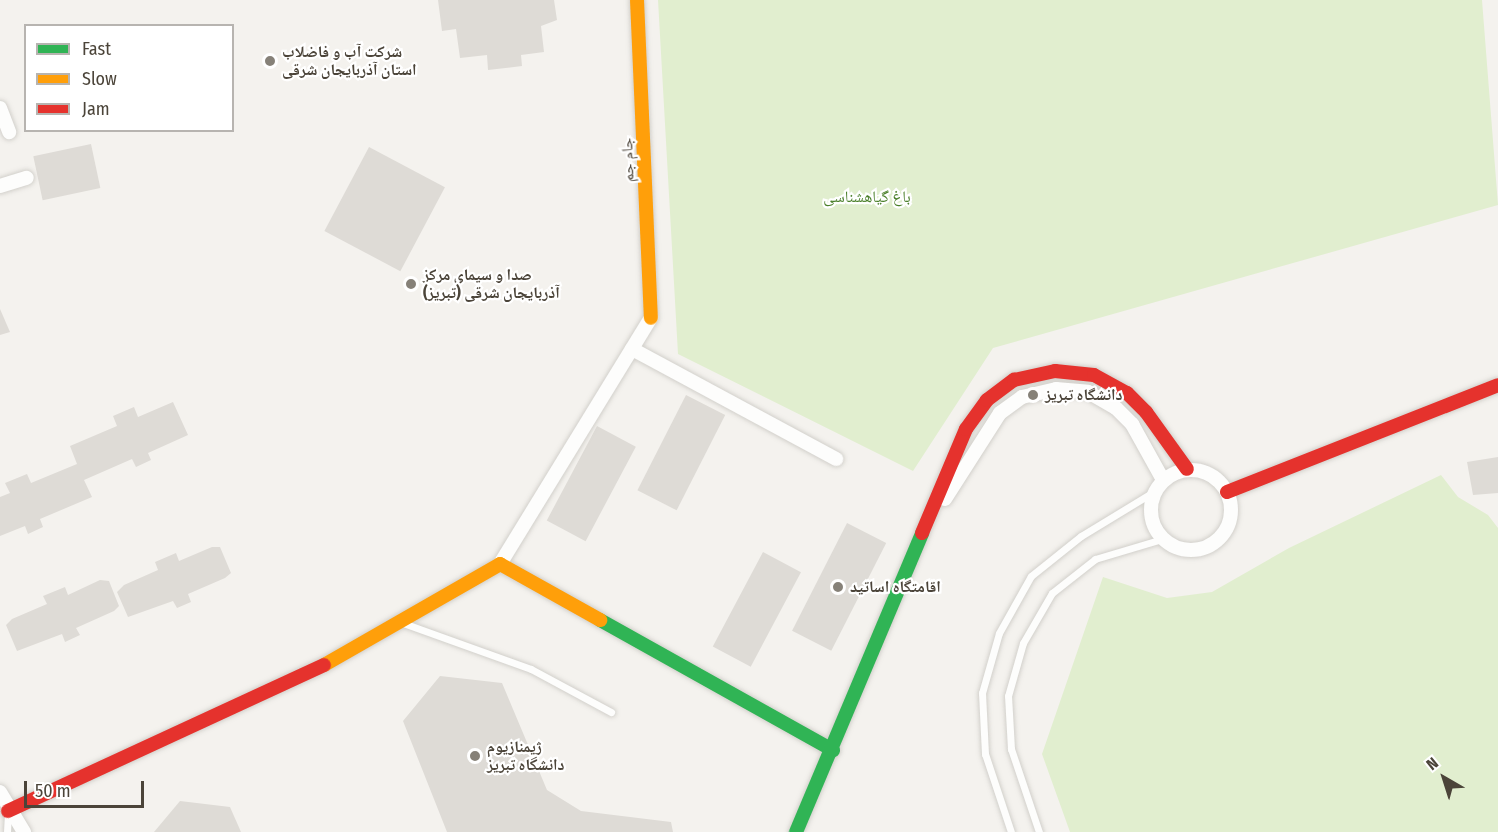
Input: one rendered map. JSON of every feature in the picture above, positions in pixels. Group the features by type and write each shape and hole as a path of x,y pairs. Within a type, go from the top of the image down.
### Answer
{"street":[{"name":"جام جم","path":"632,349 651,318 638,0"},
{"path":"0,108 9,132"},
{"path":"0,186 27,178"},
{"path":"8,811 296,681 403,623 500,564 632,349 836,459"},
{"path":"796,832 833,750 919,542 966,429 987,400 1014,381 1055,371 1094,375 1127,393 1146,412 1187,469 1211,475 1227,492 1231,517 1219,539 1203,548 1184,550 1162,539 1151,517 1159,485 1132,424 1116,408 1088,392 1056,389 1022,397 1000,413 981,438 919,542"},
{"path":"1227,492 1498,385"},
{"path":"1159,485 1187,469"},
{"path":"500,564 833,750"},
{"path":"0,792 8,811 24,832"}],"lane":[{"path":"1011,832 985,754 982,693 999,633 1031,576 1081,536 1159,485"},
{"path":"1039,832 1011,749 1008,696 1023,644 1052,593 1095,559 1162,539"},
{"path":"403,623 531,669 611,712"},
{"path":"7,832 8,811"}],"green space":[{"name":"باغ گیاهشناسی","path":"658,0 1482,0 1498,205 993,348 913,471 678,354"},
{"path":"1441,475 1458,497 1488,515 1498,528 1498,832 1070,832 1042,754 1103,577 1167,598 1212,592 1289,548"}],"building":[{"path":"438,0 554,0 557,20 541,26 544,52 521,55 522,66 488,70 487,55 460,58 456,29 442,31"},
{"path":"91,144 100,188 43,200 33,156"},
{"path":"369,147 445,187 400,271 324,231"},
{"path":"0,309 10,332 0,335"},
{"path":"686,395 725,415 677,510 637,490"},
{"path":"173,402 188,435 148,453 151,460 136,467 132,459 84,480 92,497 40,519 43,527 28,534 25,526 0,536 0,497 10,493 5,483 27,474 31,483 77,464 70,446 117,426 113,416 134,407 138,417"},
{"path":"597,426 636,447 586,541 547,520"},
{"path":"1498,457 1498,493 1473,495 1467,462"},
{"name":"اقامتگاه اساتید","path":"847,523 886,543 831,651 792,631"},
{"path":"212,547 220,547 231,573 225,578 188,594 191,602 177,608 173,601 128,617 117,592 124,585 158,570 155,562 176,553 179,561"},
{"name":"اقامتگاه اساتید","path":"763,552 801,572 751,667 713,646"},
{"path":"100,580 109,581 119,606 114,611 76,628 80,635 65,642 62,634 17,651 6,625 12,619 47,604 43,596 65,587 68,595"},
{"name":"ژیمنازیوم دانشگاه تبریز","path":"440,676 502,683 547,790 581,811 671,822 673,832 447,832 403,721"},
{"path":"180,801 230,807 241,832 154,832"}],"traffic: fast":[{"path":"796,832 922,533"},
{"path":"600,620 833,750"}],"traffic: slow":[{"path":"637,0 651,318"},
{"path":"324,665 500,564 600,620"}],"traffic: jam":[{"path":"922,533 966,429 987,400 1014,380 1055,371 1094,375 1127,393 1146,412 1187,469"},
{"path":"1227,492 1498,385"},
{"path":"8,811 324,665"}],"place":[{"name":"شرکت آب و فاضلاب استان آذربایجان شرقی","path":"270,61"},
{"name":"صدا و سیمای مرکز آذربایجان شرقی (تبریز)","path":"411,284"},
{"name":"دانشگاه تبریز","path":"1033,395"},
{"name":"اقامتگاه اساتید","path":"838,587"},
{"name":"ژیمنازیوم دانشگاه تبریز","path":"475,756"}]}
